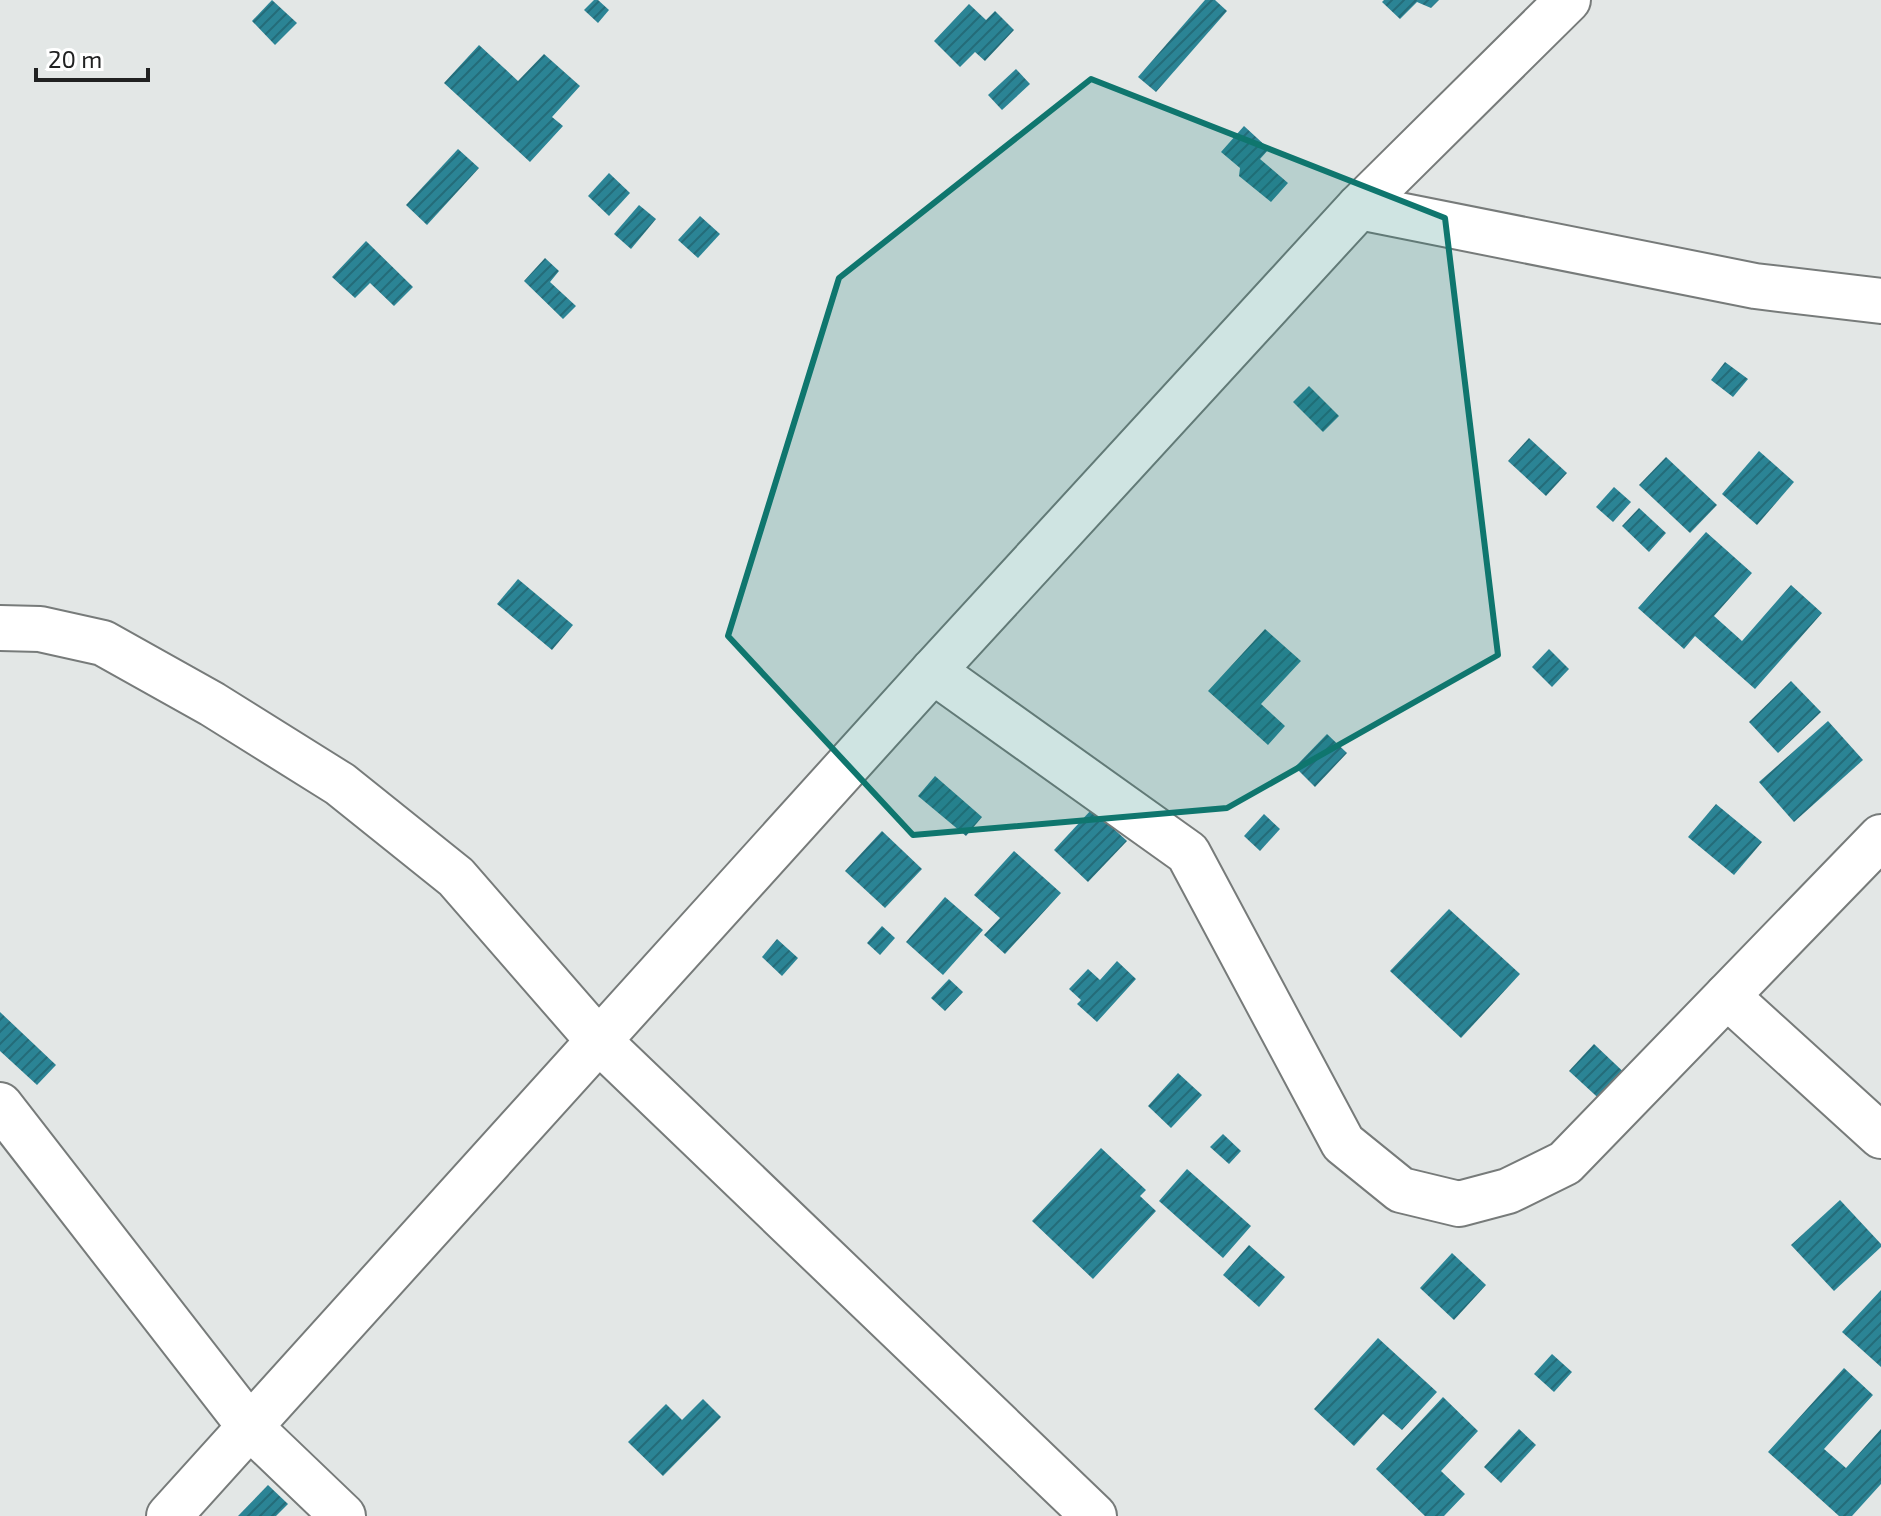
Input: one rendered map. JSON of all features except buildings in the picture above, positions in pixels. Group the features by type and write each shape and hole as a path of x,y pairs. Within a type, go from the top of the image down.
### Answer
{"street":[{"path":"169,1516 933,671 1359,207 1568,0"},
{"path":"1359,207 1755,286 1881,301"},
{"path":"0,628 40,629 103,643 212,704 340,784 456,877 598,1040 1094,1516"},
{"path":"933,671 1188,853 1343,1143 1401,1190 1459,1204 1508,1191 1565,1163 1881,837"},
{"path":"1727,996 1881,1136"},
{"path":"0,1105 250,1427 343,1516"}],"highlighted area":[{"path":"1091,79 1445,218 1498,655 1227,808 913,835 728,636 839,278"}]}
